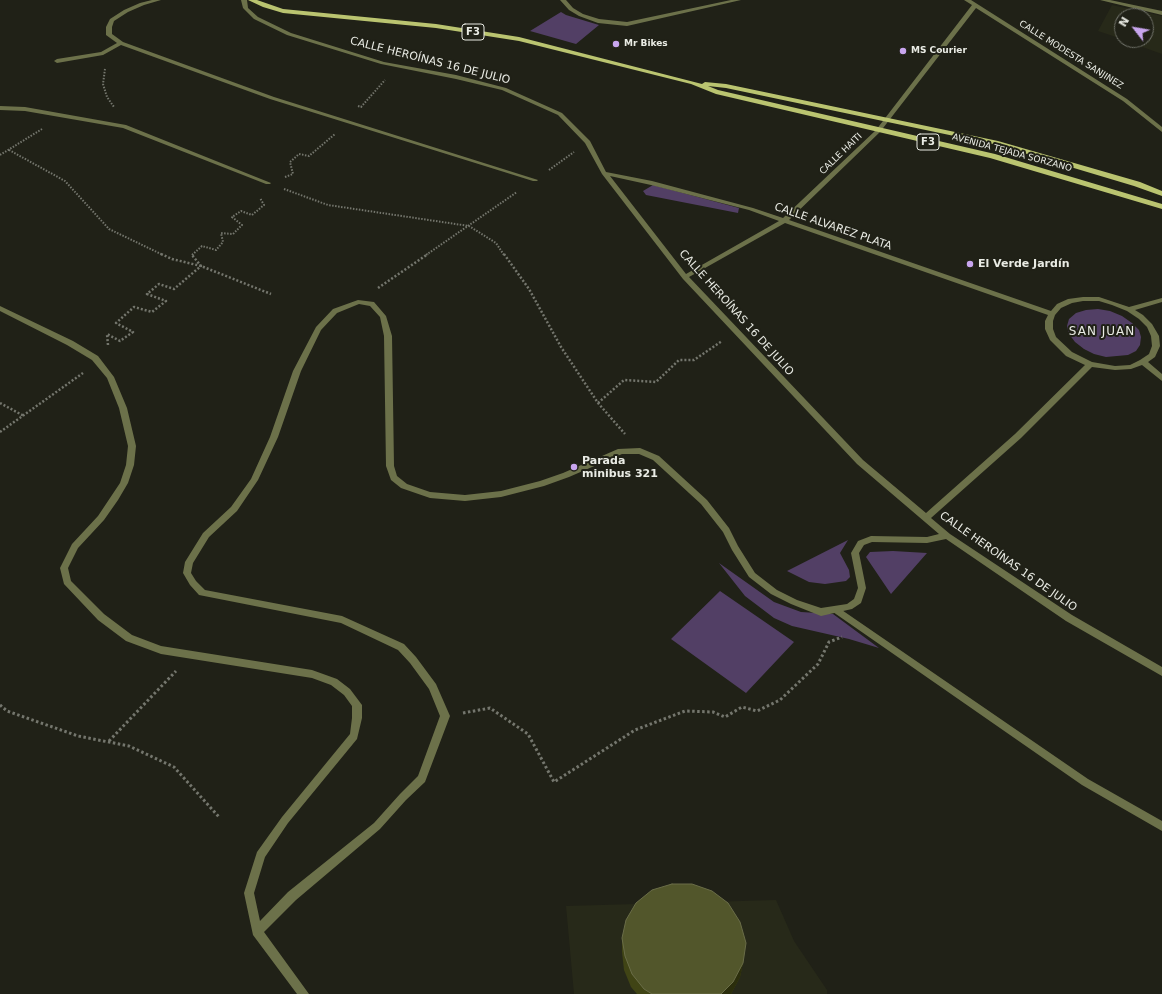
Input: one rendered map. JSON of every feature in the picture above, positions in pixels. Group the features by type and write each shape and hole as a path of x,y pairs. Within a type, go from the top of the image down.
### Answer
{"main road":[{"name":"AVENIDA TEJADA SORZANO","path":"251,0 282,11 436,26 493,34 693,83 716,92 878,131 992,156 1162,207"},
{"name":"AVENIDA TEJADA SORZANO","path":"693,83 726,86 998,143 1137,184 1162,194"}],"street":[{"path":"158,0 126,10 112,20 109,27 109,35 121,43 272,98 348,123 536,180"},
{"name":"CALLE HEROÍNAS 16 DE JULIO","path":"244,0 246,8 256,18 289,34 383,63 456,77 504,89 560,114 588,142 604,173 685,276 736,332 860,462 947,536 1069,618 1162,672"},
{"path":"563,0 571,9 581,15 598,21 616,24 641,22 738,0"},
{"name":"CALLE MODESTA SANJINEZ","path":"967,0 1125,100 1162,130"},
{"path":"1103,0 1162,13"},
{"name":"CALLE HAITI","path":"685,276 784,221 889,119 975,5"},
{"path":"57,61 103,53 121,43"},
{"path":"0,108 26,109 65,114 124,126 268,183"},
{"name":"CALLE ALVAREZ PLATA","path":"604,173 652,183 736,205 1052,314"},
{"path":"1099,299 1129,309 1141,316 1150,326 1155,336 1156,346 1152,355 1143,362 1131,367 1115,368 1090,364 1069,354 1053,338 1049,325 1052,314 1059,306 1070,301 1099,299"},
{"path":"1129,309 1162,300"},
{"path":"256,931 292,896 378,826 403,797 422,779 445,716 432,687 413,660 401,647 342,620 202,593 187,573 188,562 206,535 234,509 254,480 274,437 297,371 318,329 335,311 358,302 372,304 383,316 388,336 390,466 394,478 404,486 430,494 465,498 501,494 541,484 566,475 621,451 640,451 656,458 704,502 726,530 752,576 774,592 794,602 821,612 849,607 858,601 862,588 855,553 860,543 871,539 927,540 947,536"},
{"path":"0,308 70,343 96,360 110,376 123,408 132,446 130,465 124,483 115,498 101,518 75,546 64,568 67,582 101,617 129,638 161,650 312,674 334,682 347,692 357,705 357,718 354,736 285,820 261,855 249,893 256,931 304,994"},
{"path":"1143,362 1162,378"},
{"path":"926,518 1018,436 1090,364"},
{"path":"836,610 1085,782 1162,826"}],"path":[{"path":"103,53 106,76 103,84 107,97 121,118 124,126"},
{"path":"356,106 361,107 385,79 378,74 383,63"},
{"path":"0,155 65,114"},
{"path":"202,266 192,255 202,246 216,250 223,242 221,233 233,234 242,225 232,217 242,211 252,214 264,204 260,196 268,183 293,174 290,162 299,154 309,156 348,123"},
{"path":"358,302 536,180 588,142"},
{"path":"9,150 65,181 109,229 172,259 202,266 271,294"},
{"path":"268,183 328,205 469,226 496,242 529,289 561,347 598,403 640,451"},
{"path":"0,432 24,416 96,360 108,344 107,334 120,340 133,332 116,323 134,308 152,312 166,301 147,294 159,284 174,289 202,266"},
{"path":"598,403 624,380 656,382 679,360 694,360 736,332"},
{"path":"0,403 24,416"},
{"path":"445,716 490,708 528,734 554,782 635,730 685,711 713,712 725,717 742,707 757,712 780,700 818,664 829,642 862,629"},
{"path":"109,742 191,655"},
{"path":"0,705 7,711 78,736 129,746 174,767 219,817"}],"shaded area":[{"path":"1112,5 1126,8 1114,8 1114,36 1098,31"},
{"path":"561,12 566,15 599,25 576,44 530,31"},
{"path":"1154,14 1162,16 1162,54 1145,48 1154,48"},
{"path":"653,185 739,208 738,213 646,195 643,191"},
{"path":"1098,309 1110,311 1122,316 1139,330 1141,337 1140,345 1136,351 1128,355 1106,357 1094,354 1075,342 1069,334 1067,326 1069,319 1076,313"},
{"path":"848,540 840,553 849,570 850,577 846,581 825,584 809,582 787,571"},
{"path":"893,551 927,553 891,594 866,557 870,552"},
{"path":"719,563 774,602 801,612 833,614 879,648 849,639 792,626 774,618 745,596"},
{"path":"720,591 794,642 746,693 671,639"},
{"path":"776,900 794,941 827,990 827,994 574,994 566,906"}],"building":[{"path":"672,884 692,884 712,891 728,903 740,922 746,943 743,963 733,982 721,994 652,994 644,989 632,974 625,956 622,938 626,920 636,903 652,890"}],"place":[{"name":"Mr Bikes","path":"616,44"},
{"name":"MS Courier","path":"903,51"},
{"name":"El Verde Jardín","path":"970,264"},
{"name":"Parada minibus 321","path":"574,467"}],"district":[{"name":"SAN JUAN","path":"1102,332"}]}
